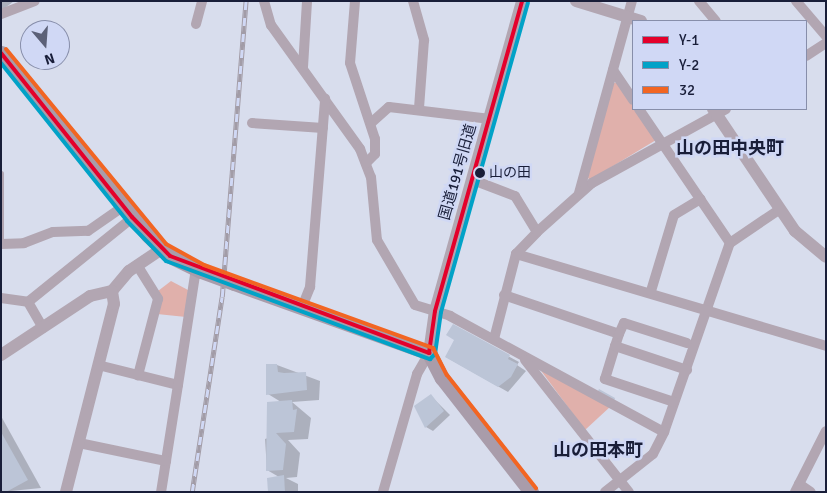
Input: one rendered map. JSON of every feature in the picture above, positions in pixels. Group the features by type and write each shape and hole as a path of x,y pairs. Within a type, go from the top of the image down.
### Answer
{"main road":[{"path":"1,53 124,206 162,249 199,270 429,352 442,378 531,492"}],"street":[{"path":"1,14 35,1"},
{"path":"196,24 202,1"},
{"path":"264,1 267,19 325,99 366,163 381,247 415,305 435,311 494,338 521,355 664,432"},
{"path":"302,68 307,1"},
{"path":"354,1 350,63 371,123 375,151 366,163"},
{"path":"413,1 424,40 419,108"},
{"name":"国道191号旧道","path":"429,352 435,311 522,1"},
{"path":"576,1 628,15 639,20"},
{"path":"579,193 632,1"},
{"path":"700,1 715,20"},
{"path":"796,1 826,36"},
{"path":"807,55 826,43"},
{"path":"613,70 632,98"},
{"path":"302,307 310,287 325,99"},
{"path":"371,123 382,109 419,108 490,119"},
{"path":"641,110 730,243"},
{"path":"494,338 516,254 537,232 579,193 719,111 780,209 806,244 826,258"},
{"path":"252,123 323,128"},
{"path":"473,180 516,196 537,232"},
{"path":"651,291 674,215 700,199"},
{"path":"1,244 24,243 54,232 88,232 124,206"},
{"path":"605,492 659,448 674,402 709,310 730,243 780,209"},
{"path":"1,292 1,298 28,302 126,223"},
{"path":"1,355 90,296 112,291 137,266 162,249"},
{"path":"516,254 651,291 826,346"},
{"path":"137,266 158,299 138,375"},
{"path":"162,492 178,385 199,270"},
{"path":"66,492 114,304 112,291"},
{"path":"504,295 619,334"},
{"path":"28,302 43,328"},
{"path":"674,402 605,378 624,322 688,343"},
{"path":"616,346 687,370"},
{"path":"382,492 417,374 429,352"},
{"path":"521,355 629,492"},
{"path":"98,365 178,385"},
{"path":"811,492 797,488 826,431"},
{"path":"79,442 166,461"}],"lane":[{"path":"1,173 1,244"}],"shaded area":[{"path":"617,82 632,104 632,110 636,110 656,140 590,180 587,177 612,84"},
{"path":"171,281 188,290 186,317 157,314 158,291"},
{"path":"539,368 611,406 585,430"}],"building":[{"path":"453,324 510,355 508,359 518,364 511,377 498,387 445,357 454,340 446,335"},
{"path":"266,364 277,364 278,372 306,372 307,390 266,395"},
{"path":"599,389 615,398 614,401 598,391"},
{"path":"431,394 444,411 425,428 414,406"},
{"path":"292,400 293,410 297,409 294,432 276,433 286,444 283,470 266,471 267,402"},
{"path":"1,432 28,480 6,492 1,492"},
{"path":"284,475 285,492 268,492 267,478"}],"railway":[{"path":"192,492 222,297 246,1"}],"transit line":[{"name":"Y-1","path":"1,53 132,217 170,256 429,353 435,311 522,1"},
{"name":"Y-2","path":"1,63 127,221 166,261 430,359 435,354 441,312 528,3"},
{"name":"32","path":"6,49 166,244 204,265 433,348 447,375 536,488"}],"place":[{"name":"山の田","path":"480,173"}],"district":[{"name":"山の田中央町","path":"730,148"},
{"name":"山の田本町","path":"598,450"}]}
